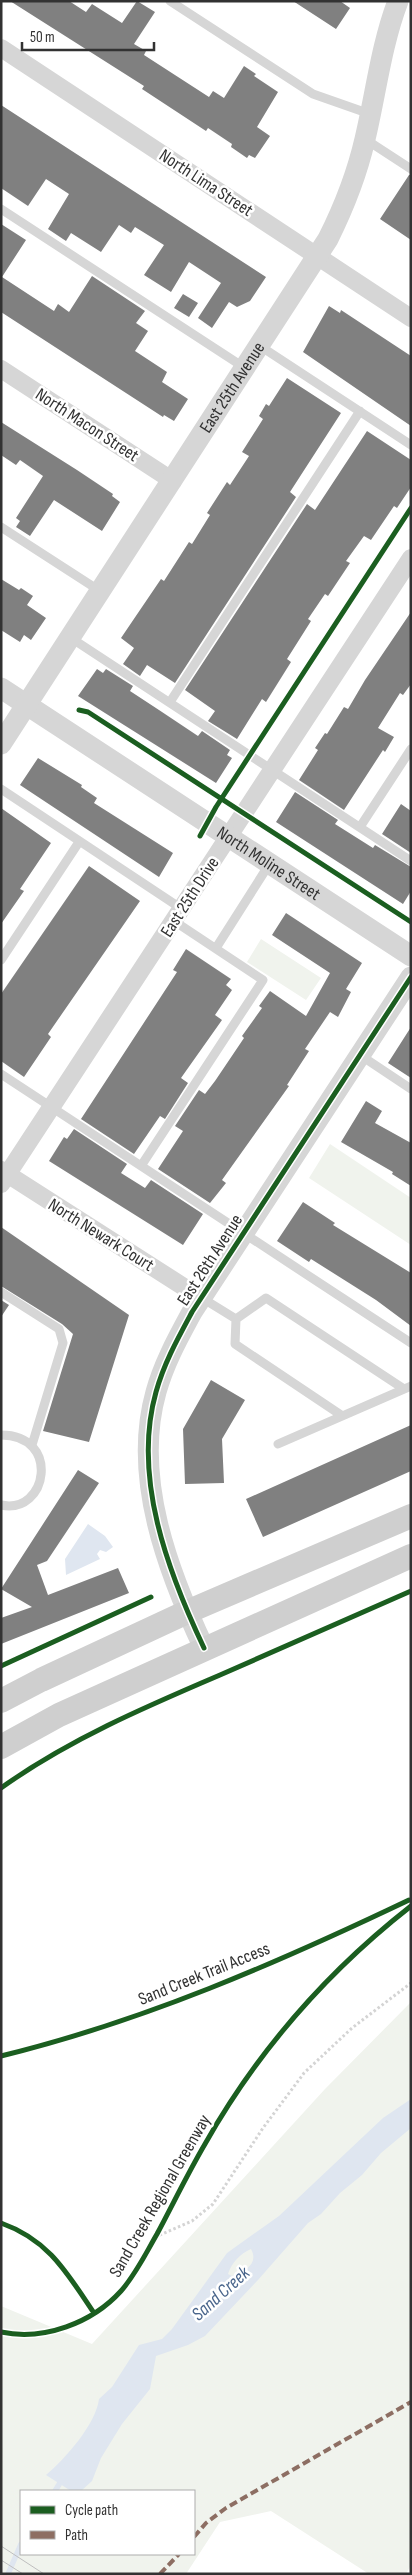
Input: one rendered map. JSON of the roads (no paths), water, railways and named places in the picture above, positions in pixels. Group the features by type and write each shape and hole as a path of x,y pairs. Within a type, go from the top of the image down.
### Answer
{"main road":[{"path":"1,1701 41,1680 187,1612 411,1516"},
{"path":"1,1747 59,1715 411,1556"}],"street":[{"name":"East 25th Avenue","path":"1,744 317,256 345,202 365,139 382,55 398,1"},
{"name":"North Lima Street","path":"1,48 411,318"},
{"name":"North Macon Street","path":"1,369 173,481"},
{"name":"East 25th Drive","path":"3,1176 52,1108 411,558"},
{"name":"North Moline Street","path":"1,688 411,956"},
{"name":"East 26th Avenue","path":"204,1648 171,1573 156,1519 150,1465 150,1438 154,1401 163,1370 178,1338 201,1298 411,976"},
{"name":"North Newark Court","path":"3,1176 201,1298"}],"lane":[{"path":"170,1 313,94 370,114"},
{"path":"365,139 411,169"},
{"path":"1,209 245,368"},
{"path":"260,346 411,445"},
{"path":"170,702 360,411"},
{"path":"1,527 100,591"},
{"path":"70,637 411,861"},
{"path":"360,827 411,749"},
{"path":"1,790 79,842 178,915 216,948 263,980 141,1166"},
{"path":"1,960 79,842"},
{"path":"216,948 270,863"},
{"path":"359,1055 411,1089"},
{"path":"1,1074 411,1343"},
{"path":"1,1292 59,1329 63,1343 32,1445"},
{"path":"201,1298 236,1319"},
{"path":"236,1319 266,1298 407,1387"},
{"path":"236,1319 235,1344 341,1415"},
{"path":"278,1444 407,1387"},
{"path":"1,1436 12,1435 32,1445 39,1455 42,1466 42,1479 37,1490 28,1499 17,1505 1,1505"}],"water":[{"path":"88,1524 105,1536 113,1547 106,1552 100,1550 97,1554 100,1559 66,1575 65,1559"},
{"path":"411,2099 411,2128 381,2153 362,2175 340,2193 321,2214 308,2223 205,2336 188,2345 156,2356 150,2389 122,2424 101,2458 92,2481 82,2490 69,2490 46,2475 62,2460 86,2430 97,2409 99,2399 112,2387 139,2345 162,2339 172,2329 227,2253 279,2216 383,2118","holes":["251,2249 252,2263 242,2272 232,2276 228,2274 234,2262 243,2253"]}],"waterway":[{"name":"Sand Creek","path":"56,2490 63,2478"},
{"name":"Sand Creek","path":"8,2574 20,2546"}],"tram line":[{"path":"1,2546 44,2574"},
{"path":"1,2560 23,2574"}]}
